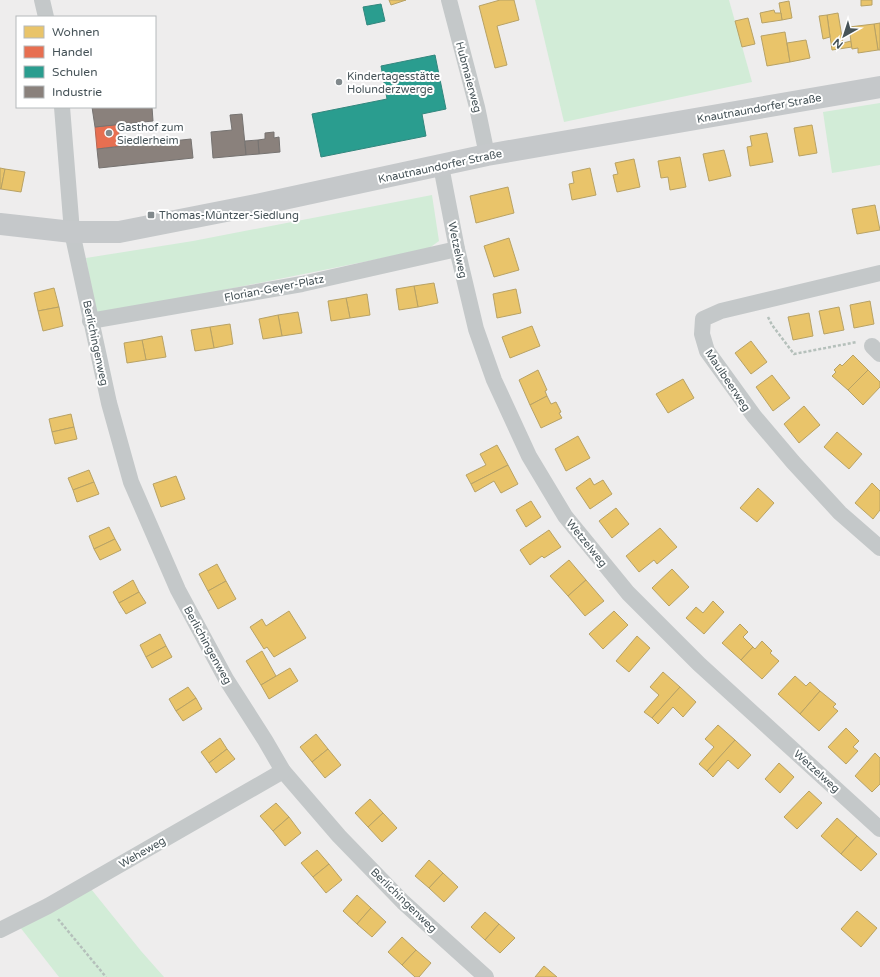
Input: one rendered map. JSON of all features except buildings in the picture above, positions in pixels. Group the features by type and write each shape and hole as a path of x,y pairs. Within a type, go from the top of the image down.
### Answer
{"main road":[{"name":"Knautnaundorfer Straße","path":"0,224 72,232 119,232 256,205 487,155 880,87"}],"street":[{"path":"42,0 46,16"},
{"name":"Hubmaierweg","path":"449,0 477,107 487,155"},
{"name":"Berlichingenweg","path":"62,108 72,232 109,404 131,482 178,590 226,679 266,740 283,770 344,842 403,902 486,977"},
{"name":"Wetzelweg","path":"441,166 457,249 476,329 494,380 530,456 565,516 628,593 694,658 880,829"},
{"name":"Florian-Geyer-Platz","path":"90,321 302,284 457,249"},
{"name":"Maulbeerweg","path":"880,273 721,311 703,318 702,334 707,351 754,416 793,462 840,513 880,548"},
{"name":"Weheweg","path":"0,930 48,906 283,770"}],"path":[{"path":"765,300 767,314 772,325 794,354 862,341 876,350"},
{"path":"48,906 106,977"}],"green space":[{"path":"535,0 729,0 752,82 564,122"},
{"path":"880,103 880,165 832,173 823,112"},
{"path":"432,195 439,241 428,249 104,314 95,311 86,258 193,241"},
{"path":"87,884 164,977 59,977 16,922"}],"place":[{"name":"Kindertagesstätte Holunderzwerge","path":"339,82"},
{"name":"Gasthof zum Siedlerheim","path":"109,133"},
{"name":"Thomas-Müntzer-Siedlung","path":"151,215"}]}
